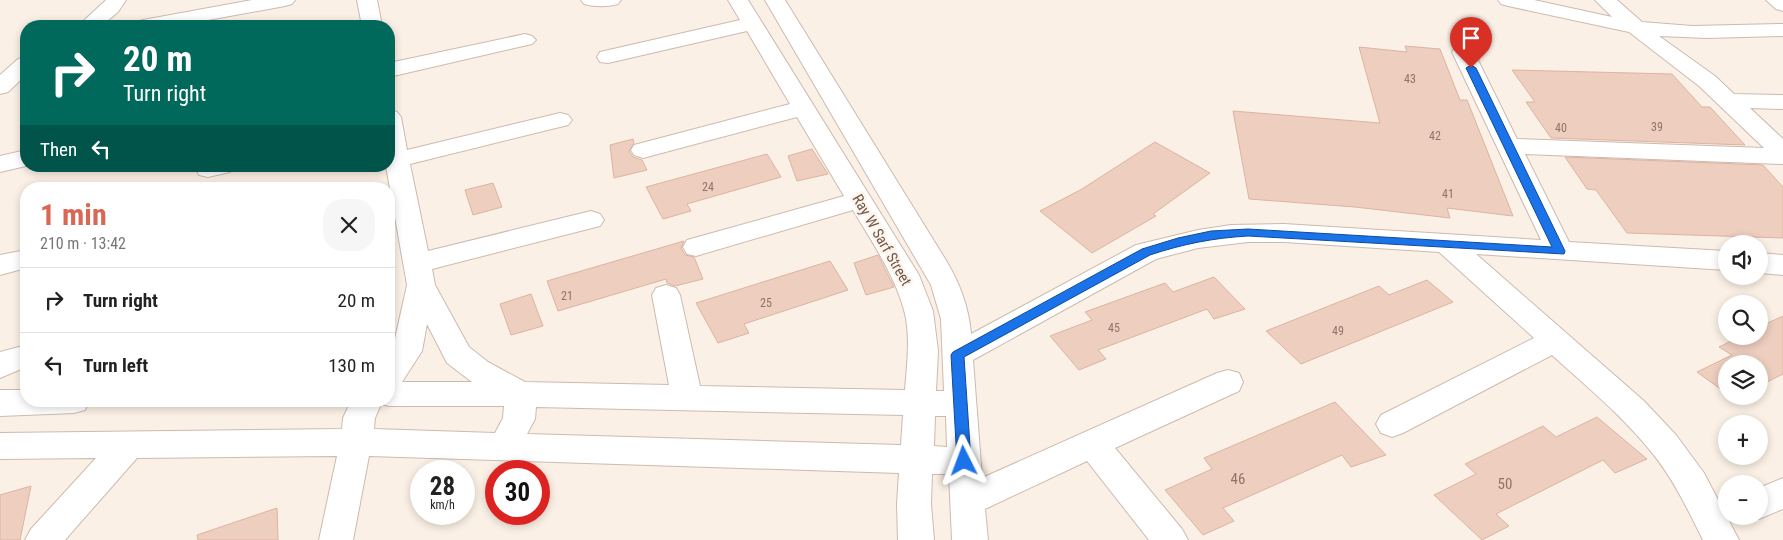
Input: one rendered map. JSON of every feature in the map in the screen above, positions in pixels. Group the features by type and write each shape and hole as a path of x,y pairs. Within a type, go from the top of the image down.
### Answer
{"street":[{"path":"96,20 111,8 116,0"},
{"path":"177,20 285,0"},
{"path":"366,0 371,20"},
{"path":"591,0 611,0"},
{"name":"Ray W Sarf Street","path":"738,0 904,275 919,311 923,351 914,504 916,540"},
{"path":"775,0 945,285 955,319 970,540"},
{"path":"1508,0 1633,26 1697,32 1783,30"},
{"path":"1605,0 1633,26 1708,81 1731,101 1783,154"},
{"path":"1776,0 1783,5"},
{"path":"608,57 752,24"},
{"path":"395,69 525,40"},
{"path":"1463,52 1560,251"},
{"path":"11,80 20,70"},
{"path":"1731,101 1783,102"},
{"path":"643,150 803,108"},
{"path":"397,160 560,120"},
{"path":"1509,146 1783,154"},
{"path":"395,151 400,235 458,356 477,370 521,394"},
{"path":"0,164 20,159"},
{"path":"696,247 859,200"},
{"path":"419,274 591,220"},
{"path":"957,355 1146,252 1178,242 1211,235 1248,232 1718,261"},
{"path":"1446,243 1633,410 1665,445 1721,527"},
{"path":"0,265 20,260"},
{"path":"1768,264 1783,265"},
{"path":"395,371 408,351 419,274"},
{"path":"666,295 686,398"},
{"path":"1392,424 1556,340"},
{"path":"0,366 8,361 20,358"},
{"path":"967,501 1228,382"},
{"path":"395,394 521,394 960,404"},
{"path":"504,446 519,419 521,394"},
{"path":"0,403 20,402"},
{"path":"336,538 356,442 359,418 364,407"},
{"path":"0,446 356,442 964,461"},
{"path":"1092,444 1170,540"},
{"path":"43,540 129,445"},
{"path":"1768,500 1783,493"}],"building":[{"path":"1405,46 1440,49 1460,100 1467,100 1513,216 1447,208 1450,218 1355,207 1249,199 1233,111 1380,123 1359,47 1407,52"},
{"path":"1512,70 1672,74 1702,107 1710,107 1745,145 1551,138 1526,102 1535,102"},
{"path":"633,139 634,143 629,151 633,157 642,160 647,170 614,178 610,145"},
{"path":"1155,142 1210,173 1153,214 1156,216 1092,253 1040,211 1082,189"},
{"path":"812,149 828,174 797,181 788,156"},
{"path":"767,154 781,177 687,204 691,211 663,219 646,187"},
{"path":"1565,157 1763,165 1783,187 1783,238 1768,238 1768,235 1718,236 1627,233 1596,190 1587,189"},
{"path":"493,183 502,207 473,215 465,190"},
{"path":"684,241 681,248 685,255 694,257 703,279 675,286 667,283 666,279 558,311 547,281"},
{"path":"878,255 894,287 866,295 854,263"},
{"path":"830,261 848,290 744,324 749,333 718,343 696,303"},
{"path":"1214,277 1245,309 1214,319 1207,309 1098,350 1106,359 1079,370 1050,336 1092,320 1085,312 1165,283 1173,292"},
{"path":"1427,280 1453,302 1301,364 1266,331 1379,286 1389,295"},
{"path":"531,294 543,326 511,335 500,304"},
{"path":"1783,316 1783,374 1768,382 1768,355 1732,355 1719,347 1723,345 1768,345 1768,323"},
{"path":"1718,362 1718,387 1697,372"},
{"path":"1335,402 1386,455 1351,467 1342,455 1223,508 1234,521 1203,535 1165,490 1212,469 1204,458"},
{"path":"1597,417 1647,459 1615,473 1603,460 1496,514 1509,526 1482,540 1434,495 1476,474 1465,464 1543,426 1556,437"},
{"path":"31,486 20,540 0,540 0,495"},
{"path":"277,508 278,540 198,540 197,535"}],"route":[{"path":"964,461 957,355 1146,252 1178,242 1211,235 1248,232 1560,251 1471,68"}]}
